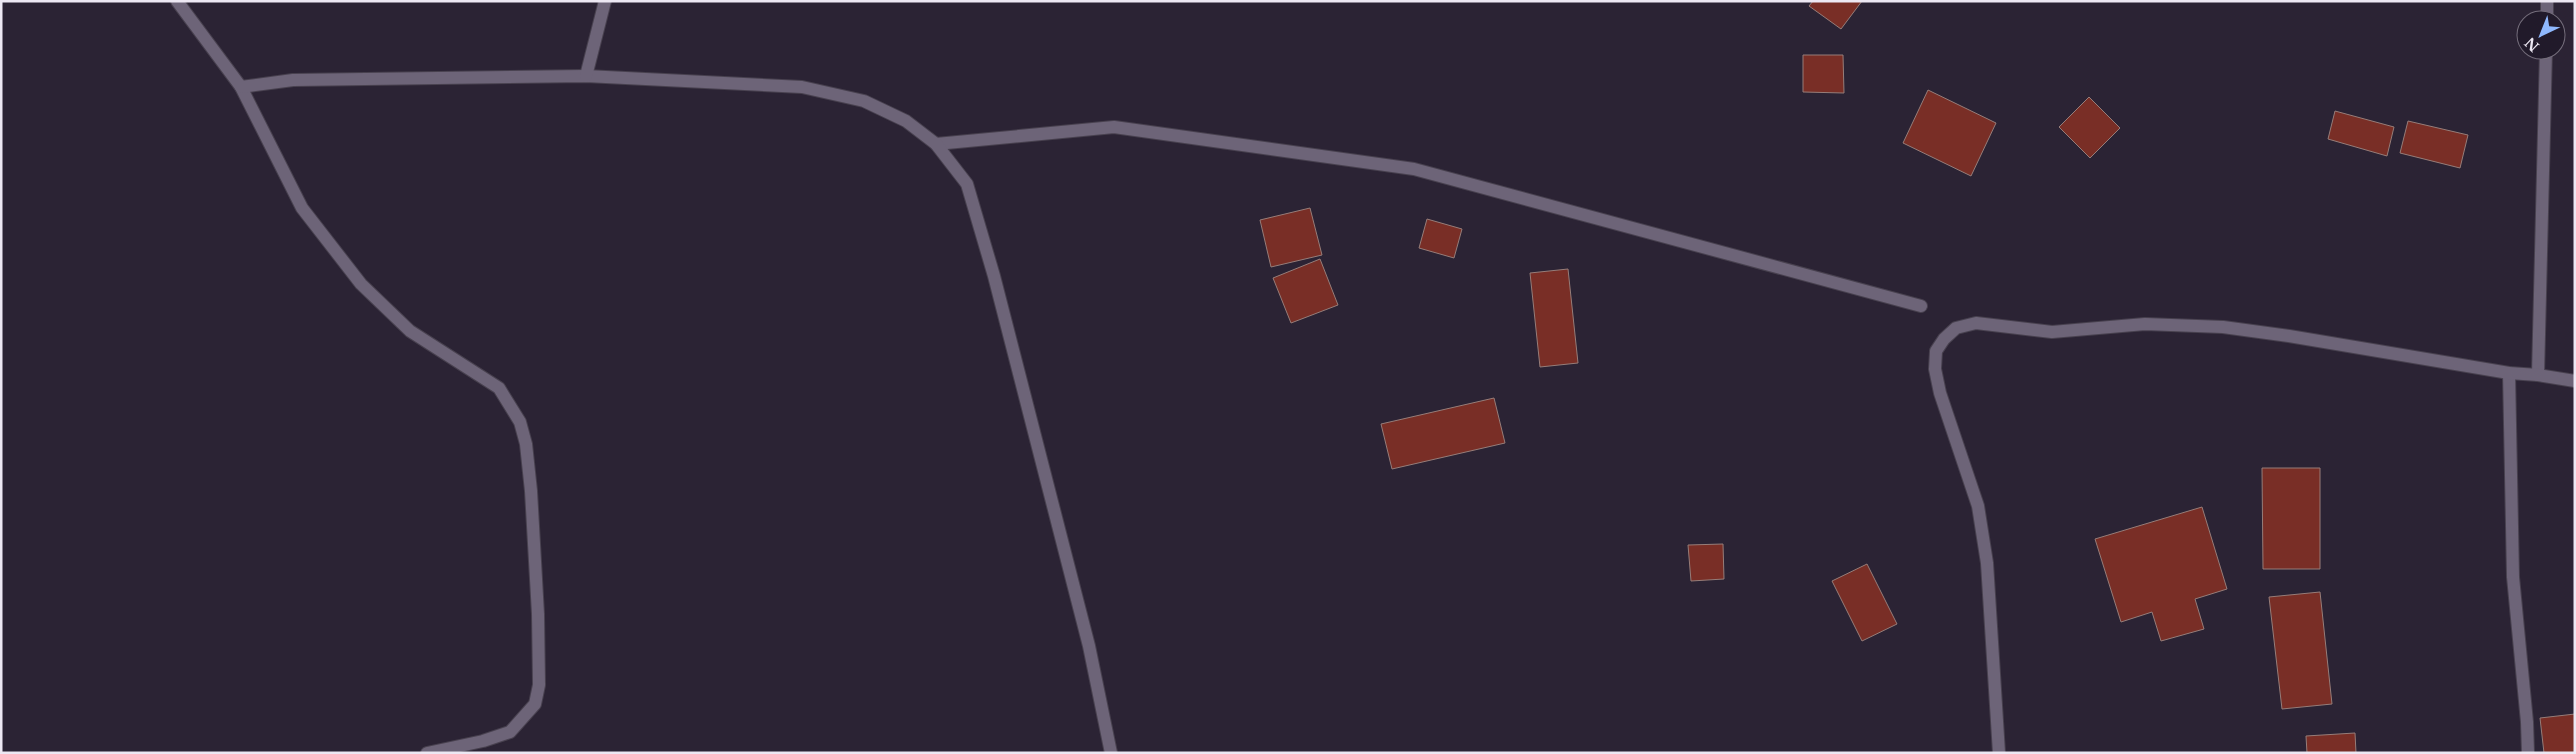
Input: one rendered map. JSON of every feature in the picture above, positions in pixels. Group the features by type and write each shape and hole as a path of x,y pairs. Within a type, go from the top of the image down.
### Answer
{"street":[{"path":"177,1 241,87 302,208 361,284 410,331 499,388 520,422 526,444 532,491 538,614 539,685 535,704 510,732 483,741 426,753"},
{"path":"586,76 605,1"},
{"path":"2538,375 2546,60"},
{"path":"241,87 293,80 586,76 802,87 864,101 906,121 936,144 967,184 994,276 1089,646 1111,753"},
{"path":"936,144 1114,127 1414,169 1921,306"},
{"path":"1998,753 1987,563 1978,506 1940,393 1935,370 1936,351 1944,339 1956,328 1976,323 2052,332 2145,324 2223,327 2289,336 2509,374 2538,375 2575,381"},
{"path":"2509,374 2513,577 2527,722 2528,753"}],"building":[{"path":"1813,1 1862,1 1841,29 1809,6"},
{"path":"1803,55 1843,55 1844,93 1803,92"},
{"path":"1928,90 1996,123 1971,176 1903,143"},
{"path":"2089,97 2120,128 2090,158 2059,127"},
{"path":"2335,111 2394,127 2387,156 2328,139"},
{"path":"2408,121 2468,135 2460,168 2400,153"},
{"path":"1310,208 1322,255 1271,267 1260,220"},
{"path":"1427,219 1462,229 1454,258 1419,248"},
{"path":"1320,259 1338,305 1291,323 1273,278"},
{"path":"1568,269 1578,363 1540,367 1530,273"},
{"path":"1494,398 1505,443 1392,469 1381,424"},
{"path":"2262,468 2320,468 2320,569 2263,569"},
{"path":"2202,507 2227,589 2195,599 2204,629 2161,641 2152,612 2121,622 2095,539"},
{"path":"1723,544 1724,579 1691,581 1688,545"},
{"path":"1867,564 1897,624 1862,641 1832,581"},
{"path":"2320,592 2332,704 2282,709 2269,597"},
{"path":"2575,714 2575,753 2544,753 2540,718"},
{"path":"2355,733 2356,753 2307,753 2306,736"}]}
